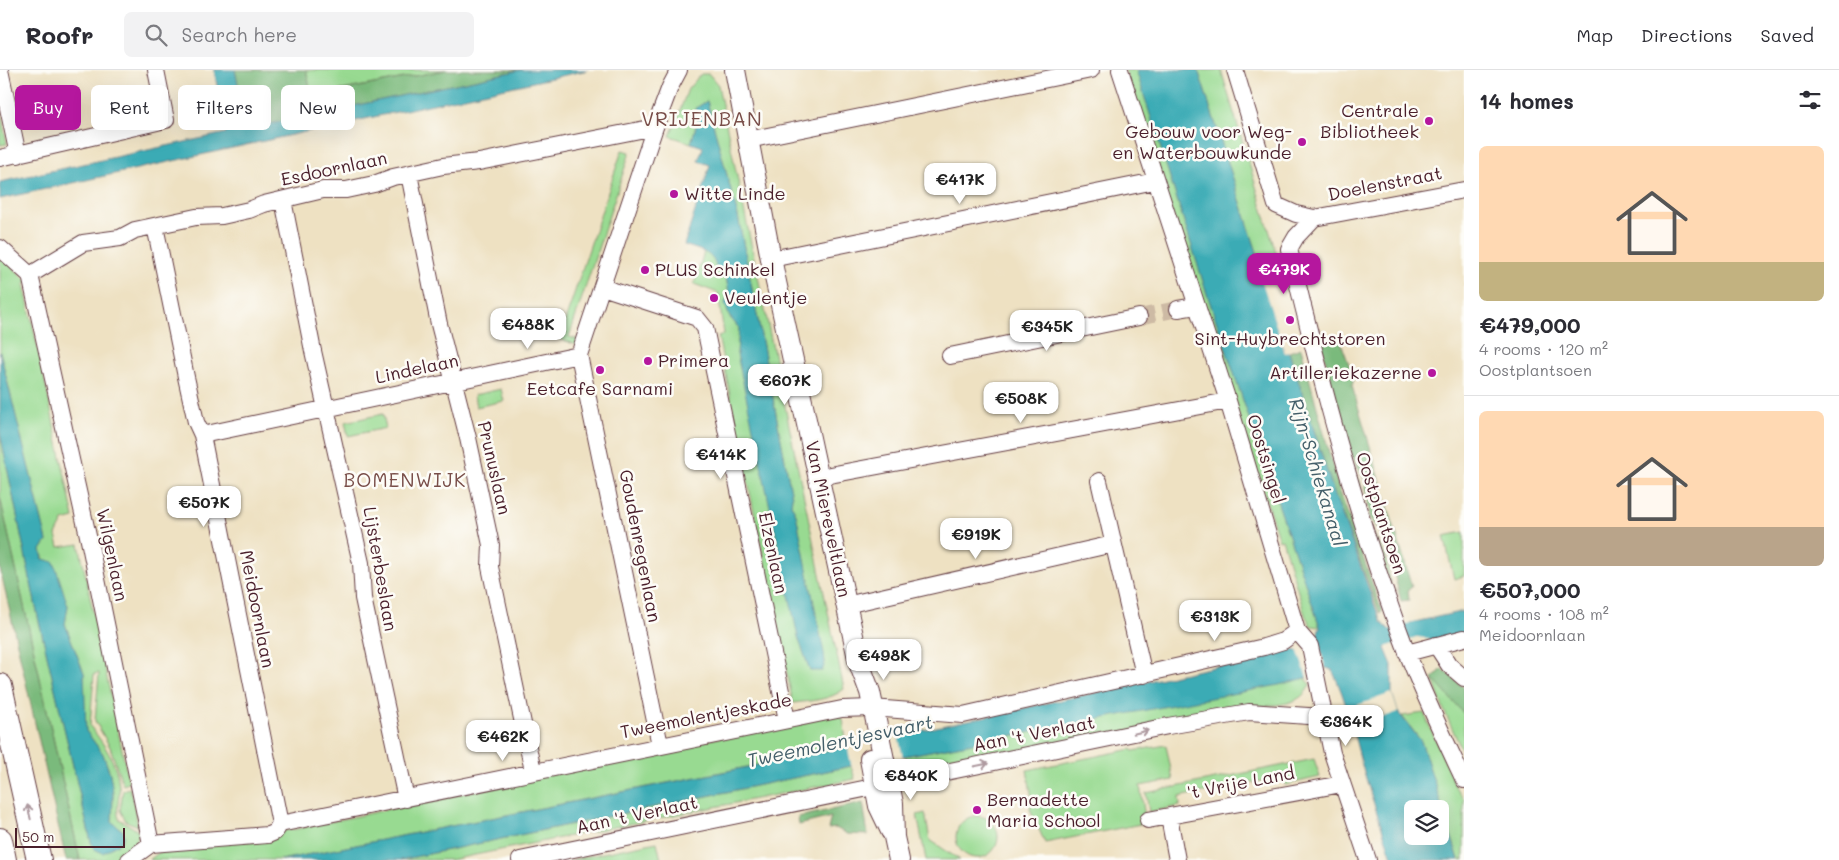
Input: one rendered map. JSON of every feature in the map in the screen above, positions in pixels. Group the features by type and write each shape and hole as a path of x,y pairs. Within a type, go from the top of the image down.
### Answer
{"highway":[{"path":"0,686 40,860"},
{"path":"0,840 4,860"}],"main road":[{"name":"Van Miereveltlaan","path":"726,70 748,140"},
{"name":"Van Miereveltlaan","path":"736,70 771,259 859,663 870,692 865,708 880,778 893,803 894,837 899,860"}],"street":[{"path":"0,70 18,154"},
{"path":"0,158 166,120 156,70"},
{"path":"580,355 655,127 670,87 680,70"},
{"path":"748,140 1091,70"},
{"name":"Oostsingel","path":"1120,70 1228,400 1297,631 1310,646 1318,678 1323,718 1342,784 1368,860"},
{"name":"Doelenstraat","path":"1235,70 1276,205 1296,214 1314,218 1464,190"},
{"name":"Esdoornlaan","path":"30,275 83,243 120,238 135,230 196,217 222,216 323,190 346,190 443,166 479,162 655,127"},
{"name":"Prunuslaan","path":"409,174 439,324 491,545 491,573 533,771"},
{"path":"771,259 1155,181"},
{"name":"Lijsterbeslaan","path":"283,200 313,351 361,563 363,598 406,799"},
{"name":"Doelenstraat","path":"1290,249 1296,237 1314,218"},
{"name":"Meidoornlaan","path":"155,226 196,422 202,436 280,824"},
{"path":"0,248 30,275"},
{"name":"Oostplantsoen","path":"1290,249 1338,444 1402,639 1464,780"},
{"name":"Wilgenlaan","path":"30,275 90,546 151,844"},
{"name":"Elzenlaan","path":"602,287 697,318 705,328 787,720"},
{"path":"1178,309 1196,306"},
{"path":"950,356 1139,317"},
{"name":"Lindelaan","path":"202,436 580,355"},
{"name":"Goudenregenlaan","path":"580,355 660,745"},
{"path":"819,477 1228,400"},
{"path":"1098,481 1144,675"},
{"path":"846,604 1113,544"},
{"name":"Tweemolentjeskade","path":"151,844 268,835 275,832 280,824 842,709 865,708 963,715 1264,647 1283,641 1297,631"},
{"path":"1402,639 1436,644 1464,638"},
{"path":"1436,644 1449,664 1464,678"},
{"name":"Aan 't Verlaat","path":"520,860 880,778 1168,726 1249,712 1323,718"},
{"name":"'t Vrije Land","path":"1148,820 1342,784"},
{"path":"1169,817 1177,860"},
{"path":"129,860 151,844"}],"green space":[{"path":"235,70 306,70 309,85 281,85 281,122 271,124 271,85 238,85"},
{"path":"306,70 446,70 355,88 355,85 309,85"},
{"path":"446,70 521,70 355,106 355,88"},
{"path":"1125,70 1136,70 1207,294 1320,627 1311,626 1305,615 1282,539 1279,540"},
{"path":"1198,70 1221,70 1279,263 1262,268"},
{"path":"701,74 709,74 718,85 844,689 833,696 820,699 793,703 718,336 724,334 718,293 694,284 704,252 709,253 716,261 717,271 726,277 729,293 729,316 739,328 737,354 806,660 825,663 796,514 791,504 792,497 738,216 707,101 696,108 697,123 691,143 670,136 688,89"},
{"path":"0,108 7,144 0,145"},
{"path":"622,150 630,152 569,337 579,340 577,345 559,339"},
{"path":"0,255 28,282 24,284 74,518 63,521 56,535 59,547 79,544 129,783 123,785 110,747 95,721 99,673 94,674 90,726 104,746 118,777 119,819 137,830 139,834 134,845 117,860 80,860 0,497 0,433 38,617 91,842 123,831 112,822 113,793 110,774 103,754 86,731 84,673 65,624 68,605 44,560 41,550 47,541 0,352"},
{"path":"1339,337 1354,378 1352,386 1412,587 1408,590 1409,600 1401,601 1386,541 1370,517 1365,481 1349,450 1344,421 1333,391 1320,339"},
{"path":"1301,348 1339,489 1382,611 1380,614 1333,490 1289,352"},
{"path":"501,389 504,401 476,407 474,395"},
{"path":"383,414 386,428 348,436 345,422"},
{"path":"1347,457 1360,481 1367,517"},
{"path":"0,497 80,860 66,860 0,568"},
{"path":"1371,529 1386,556 1392,592"},
{"path":"1464,532 1464,576 1454,579 1444,536"},
{"path":"1442,669 1464,688 1464,755 1443,708 1433,679"},
{"path":"1442,669 1464,688 1464,714 1433,679"},
{"path":"1306,678 1310,684 1306,691 1301,697 1288,703 1256,706 914,773 905,756"},
{"path":"834,713 843,719 847,747 281,860 149,860 165,848 297,829"},
{"path":"1424,713 1456,788 1464,799 1464,860 1459,860 1449,829 1449,800 1440,800 1421,741 1402,716"},
{"path":"1166,745 1173,780 1140,786 1146,823 1045,843 1030,809 1032,799 1027,770 1132,749 1133,751"},
{"path":"1314,759 1320,777 1285,785 1282,777 1179,797 1180,806 1149,812 1146,793"},
{"path":"851,766 855,779 450,860 400,860"},
{"path":"130,788 138,826 126,821 120,810 123,790"},
{"path":"863,803 868,835 847,834 836,828 828,829 831,817 799,825 798,817"},
{"path":"925,813 930,840 960,860 926,860 917,815"},
{"path":"977,816 992,822 998,837 992,852 977,858 962,852 956,837 962,822"},
{"path":"657,842 661,860 569,860"}],"water":[{"path":"214,70 235,70 238,85 217,85"},
{"path":"521,70 588,70 355,121 355,106"},
{"name":"Rijn-Schiekanaal","path":"1136,70 1198,70 1262,268 1259,269 1285,352 1289,352 1333,490 1381,622 1389,629 1392,641 1385,648 1392,665 1392,693 1398,712 1421,741 1440,800 1404,800 1404,845 1449,845 1449,829 1459,860 1393,860 1369,789 1342,693 1332,670 1326,668 1309,673 1306,678 1279,685 851,766 400,860 281,860 798,757 1292,650 1298,651 1304,656 1319,647 1317,635 1320,627 1207,294"},
{"path":"707,101 738,216 792,497 791,504 796,514 824,653 825,663 822,671 810,671 798,637 737,354 739,328 729,316 725,303 729,293 726,277 717,271 713,259 701,251 684,245 710,165 698,161 703,147 691,143 697,123 696,108"},
{"path":"281,122 281,130 315,130 0,199 0,182 226,133 225,130 271,130 271,124"},
{"path":"0,352 47,541 41,550 43,559 54,562 68,606 65,624 84,673 86,731 103,754 110,774 113,793 112,822 123,831 124,836 121,842 103,853 94,849 91,842 38,617 0,433"},
{"path":"1464,611 1464,633 1430,641 1427,634 1413,635 1410,623"}],"pier":[{"path":"1265,267 1262,271 1282,333 1281,336 1289,352 1285,353 1258,269"},
{"path":"1317,636 1326,671 1310,675 1308,680 1297,649 1304,653 1316,646 1315,637"},
{"path":"1392,693 1398,712 1353,728 1346,709"},
{"path":"898,734 903,758 852,769 847,744"}],"waterway":[{"path":"1373,643 1416,629 1429,631 1464,623"}],"tunnel":[{"path":"1139,317 1178,309"}],"place":[{"name":"Centrale Bibliotheek","path":"1429,121"},
{"name":"Gebouw voor Weg- en Waterbouwkunde","path":"1302,142"},
{"name":"Witte Linde","path":"674,194"},
{"name":"PLUS Schinkel","path":"645,270"},
{"name":"Veulentje","path":"714,298"},
{"name":"Sint-Huybrechtstoren","path":"1290,320"},
{"name":"Primera","path":"648,361"},
{"name":"Eetcafe Sarnami","path":"600,370"},
{"name":"Artilleriekazerne","path":"1432,373"},
{"name":"Bernadette Maria School","path":"977,810"}],"district":[{"name":"VRIJENBAN","path":"702,119"},
{"name":"BOMENWIJK","path":"405,480"}],"water label":[{"name":"Tweemolentjesvaart","path":"840,741"}]}
